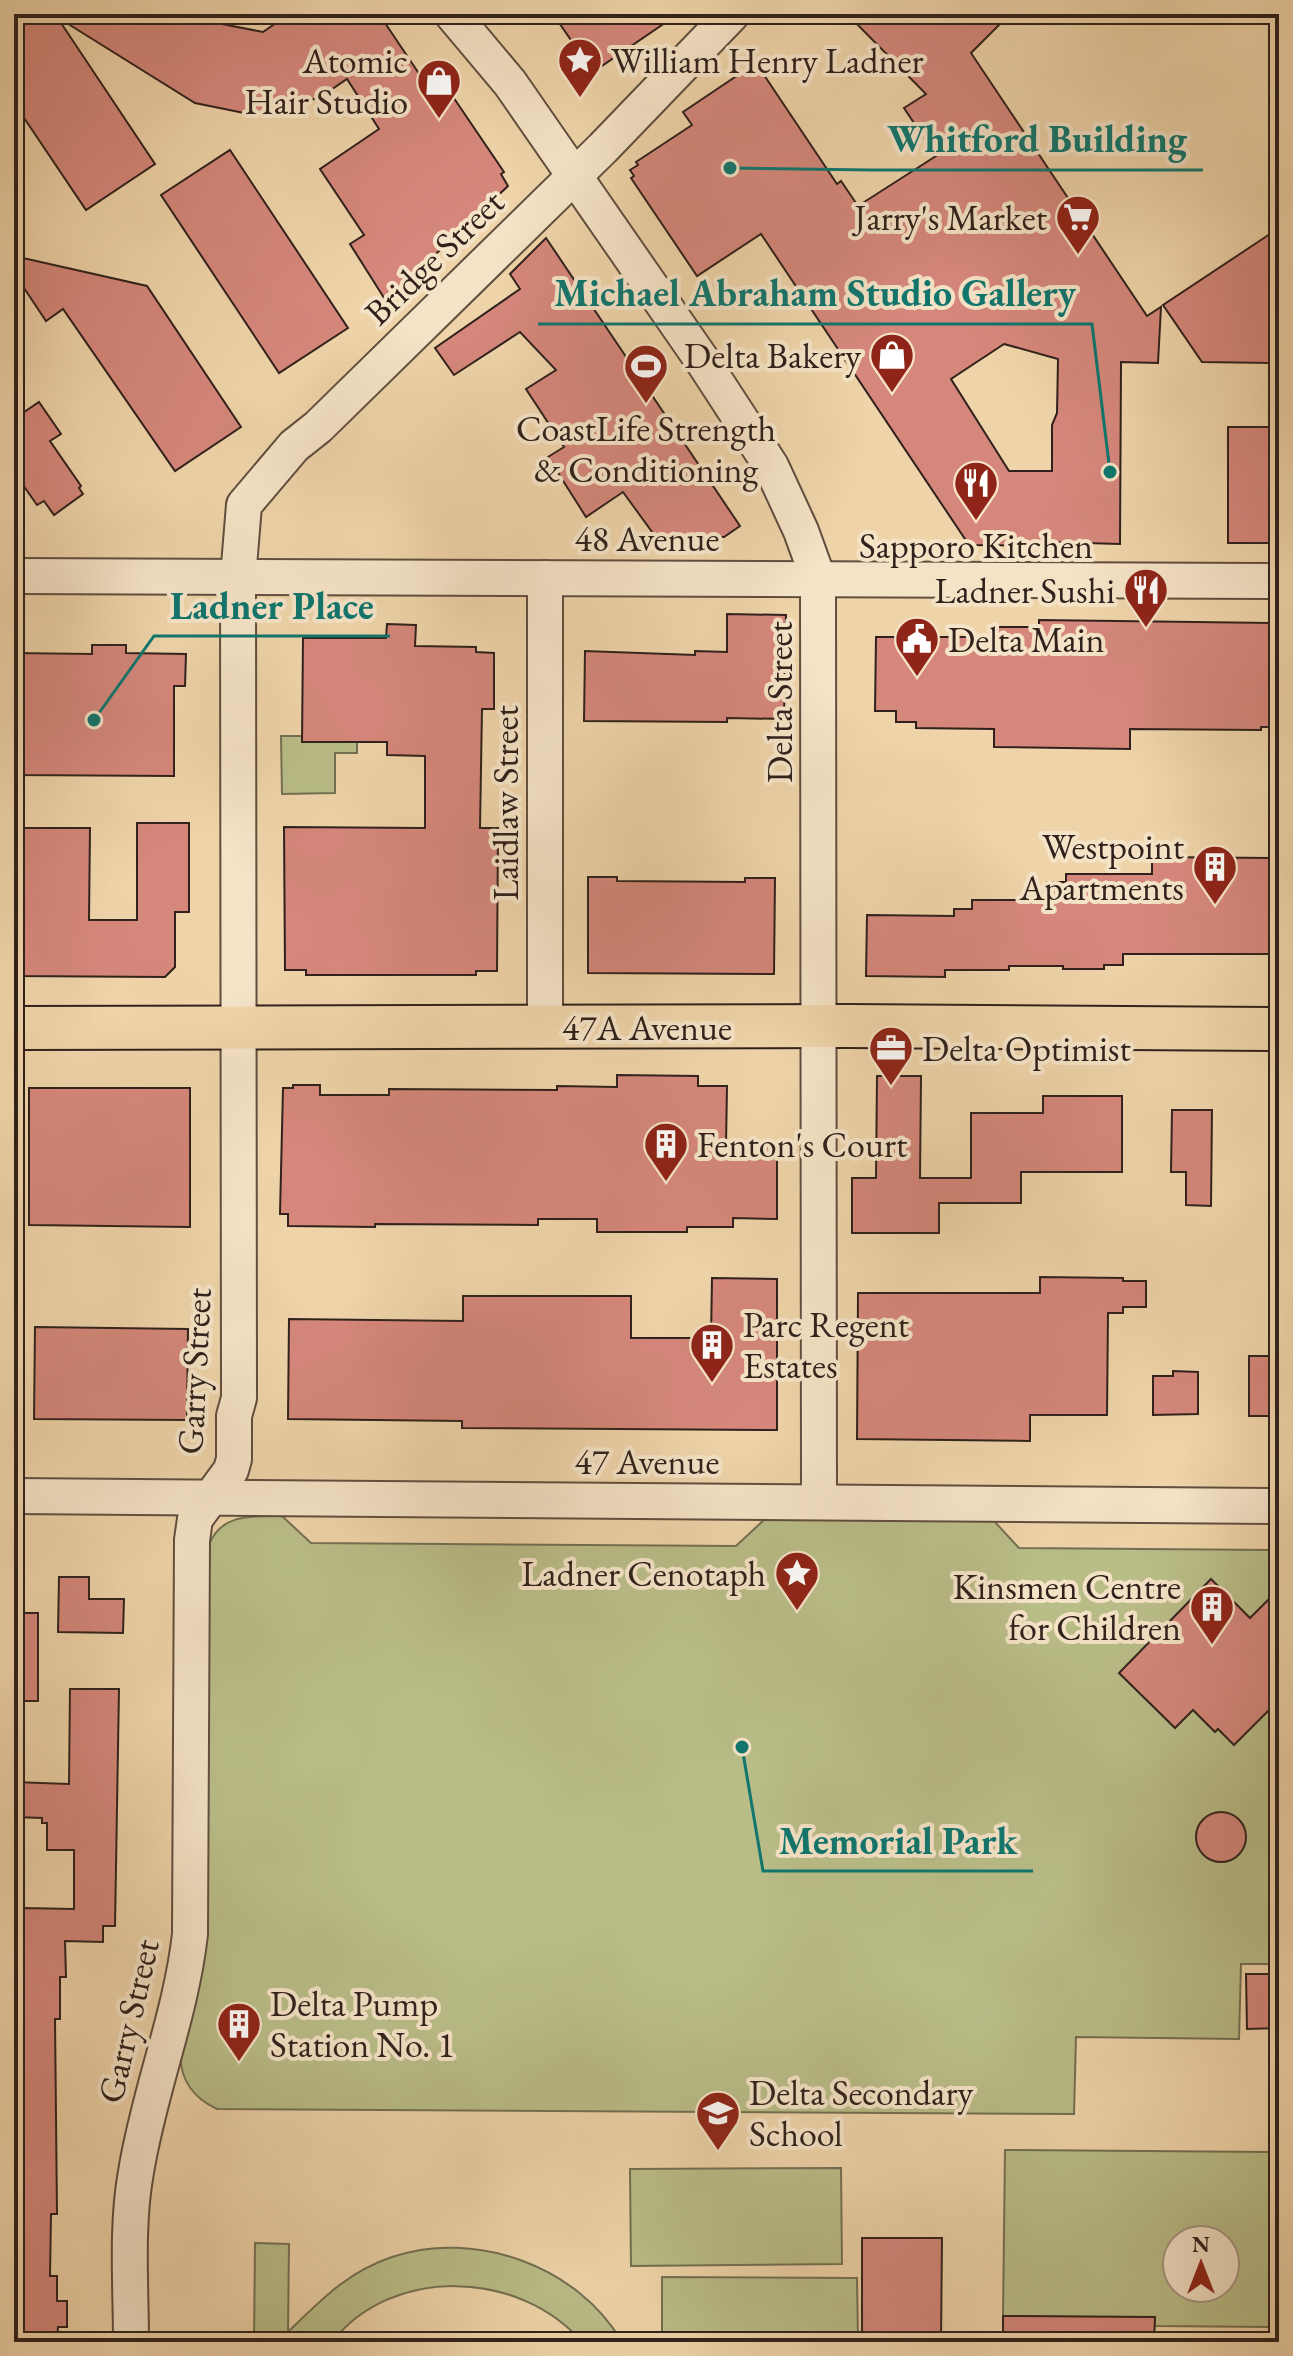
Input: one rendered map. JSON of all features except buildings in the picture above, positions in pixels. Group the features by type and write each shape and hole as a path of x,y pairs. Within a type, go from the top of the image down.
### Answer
{"main road":[{"name":"47A Avenue","path":"14,1028 818,1026 1279,1029"}],"street":[{"name":"Delta Street","path":"452,14 510,83 771,466 801,531 818,578 819,1501"},
{"name":"Bridge Street","path":"238,578 244,505 294,446 318,427 574,175 732,14"},
{"name":"48 Avenue","path":"14,576 1279,581"},
{"name":"Garry Street","path":"131,2342 134,2182 149,2105 180,1995 190,1934 192,1540 195,1519 231,1470 234,1416 239,1398 238,578"},
{"name":"Laidlaw Street","path":"545,578 545,1028"},
{"name":"47 Avenue","path":"14,1496 1279,1506"}],"green space":[{"path":"281,736 302,736 302,742 357,742 357,753 335,753 335,793 282,794"},
{"path":"282,1516 311,1543 736,1546 765,1519 994,1521 1019,1548 1279,1550 1279,1964 1241,1964 1239,2039 1076,2037 1074,2114 217,2109 201,2100 190,2088 180,2055 209,1545 221,1527 239,1518"},
{"path":"1005,2150 1279,2152 1279,2327 1155,2326 1155,2318 1003,2316"},
{"path":"841,2168 842,2264 631,2266 630,2169"},
{"path":"255,2243 289,2244 288,2332 335,2288 376,2263 424,2249 457,2248 522,2260 552,2274 603,2315 622,2342 582,2342 556,2318 525,2301 491,2290 456,2286 421,2289 388,2299 357,2317 332,2342 254,2342"},
{"path":"662,2277 857,2278 858,2342 662,2342"}],"place":[{"name":"William Henry Ladner","path":"580,99"},
{"name":"Atomic Hair Studio","path":"439,120"},
{"name":"Whitford Building","path":"730,168"},
{"name":"Jarry's Market","path":"1078,256"},
{"name":"Delta Bakery","path":"892,394"},
{"name":"CoastLife Strength & Conditioning","path":"646,405"},
{"name":"Michael Abraham Studio Gallery","path":"1110,472"},
{"name":"Sapporo Kitchen","path":"976,522"},
{"name":"Ladner Sushi","path":"1146,629"},
{"name":"Delta Main","path":"917,678"},
{"name":"Ladner Place","path":"94,720"},
{"name":"Westpoint Apartments","path":"1215,906"},
{"name":"Delta Optimist","path":"891,1087"},
{"name":"Fenton's Court","path":"666,1183"},
{"name":"Parc Regent Estates","path":"712,1384"},
{"name":"Ladner Cenotaph","path":"797,1612"},
{"name":"Kinsmen Centre for Children","path":"1212,1646"},
{"name":"Memorial Park","path":"742,1747"},
{"name":"Delta Pump Station No. 1","path":"239,2063"},
{"name":"Delta Secondary School","path":"718,2152"}]}
